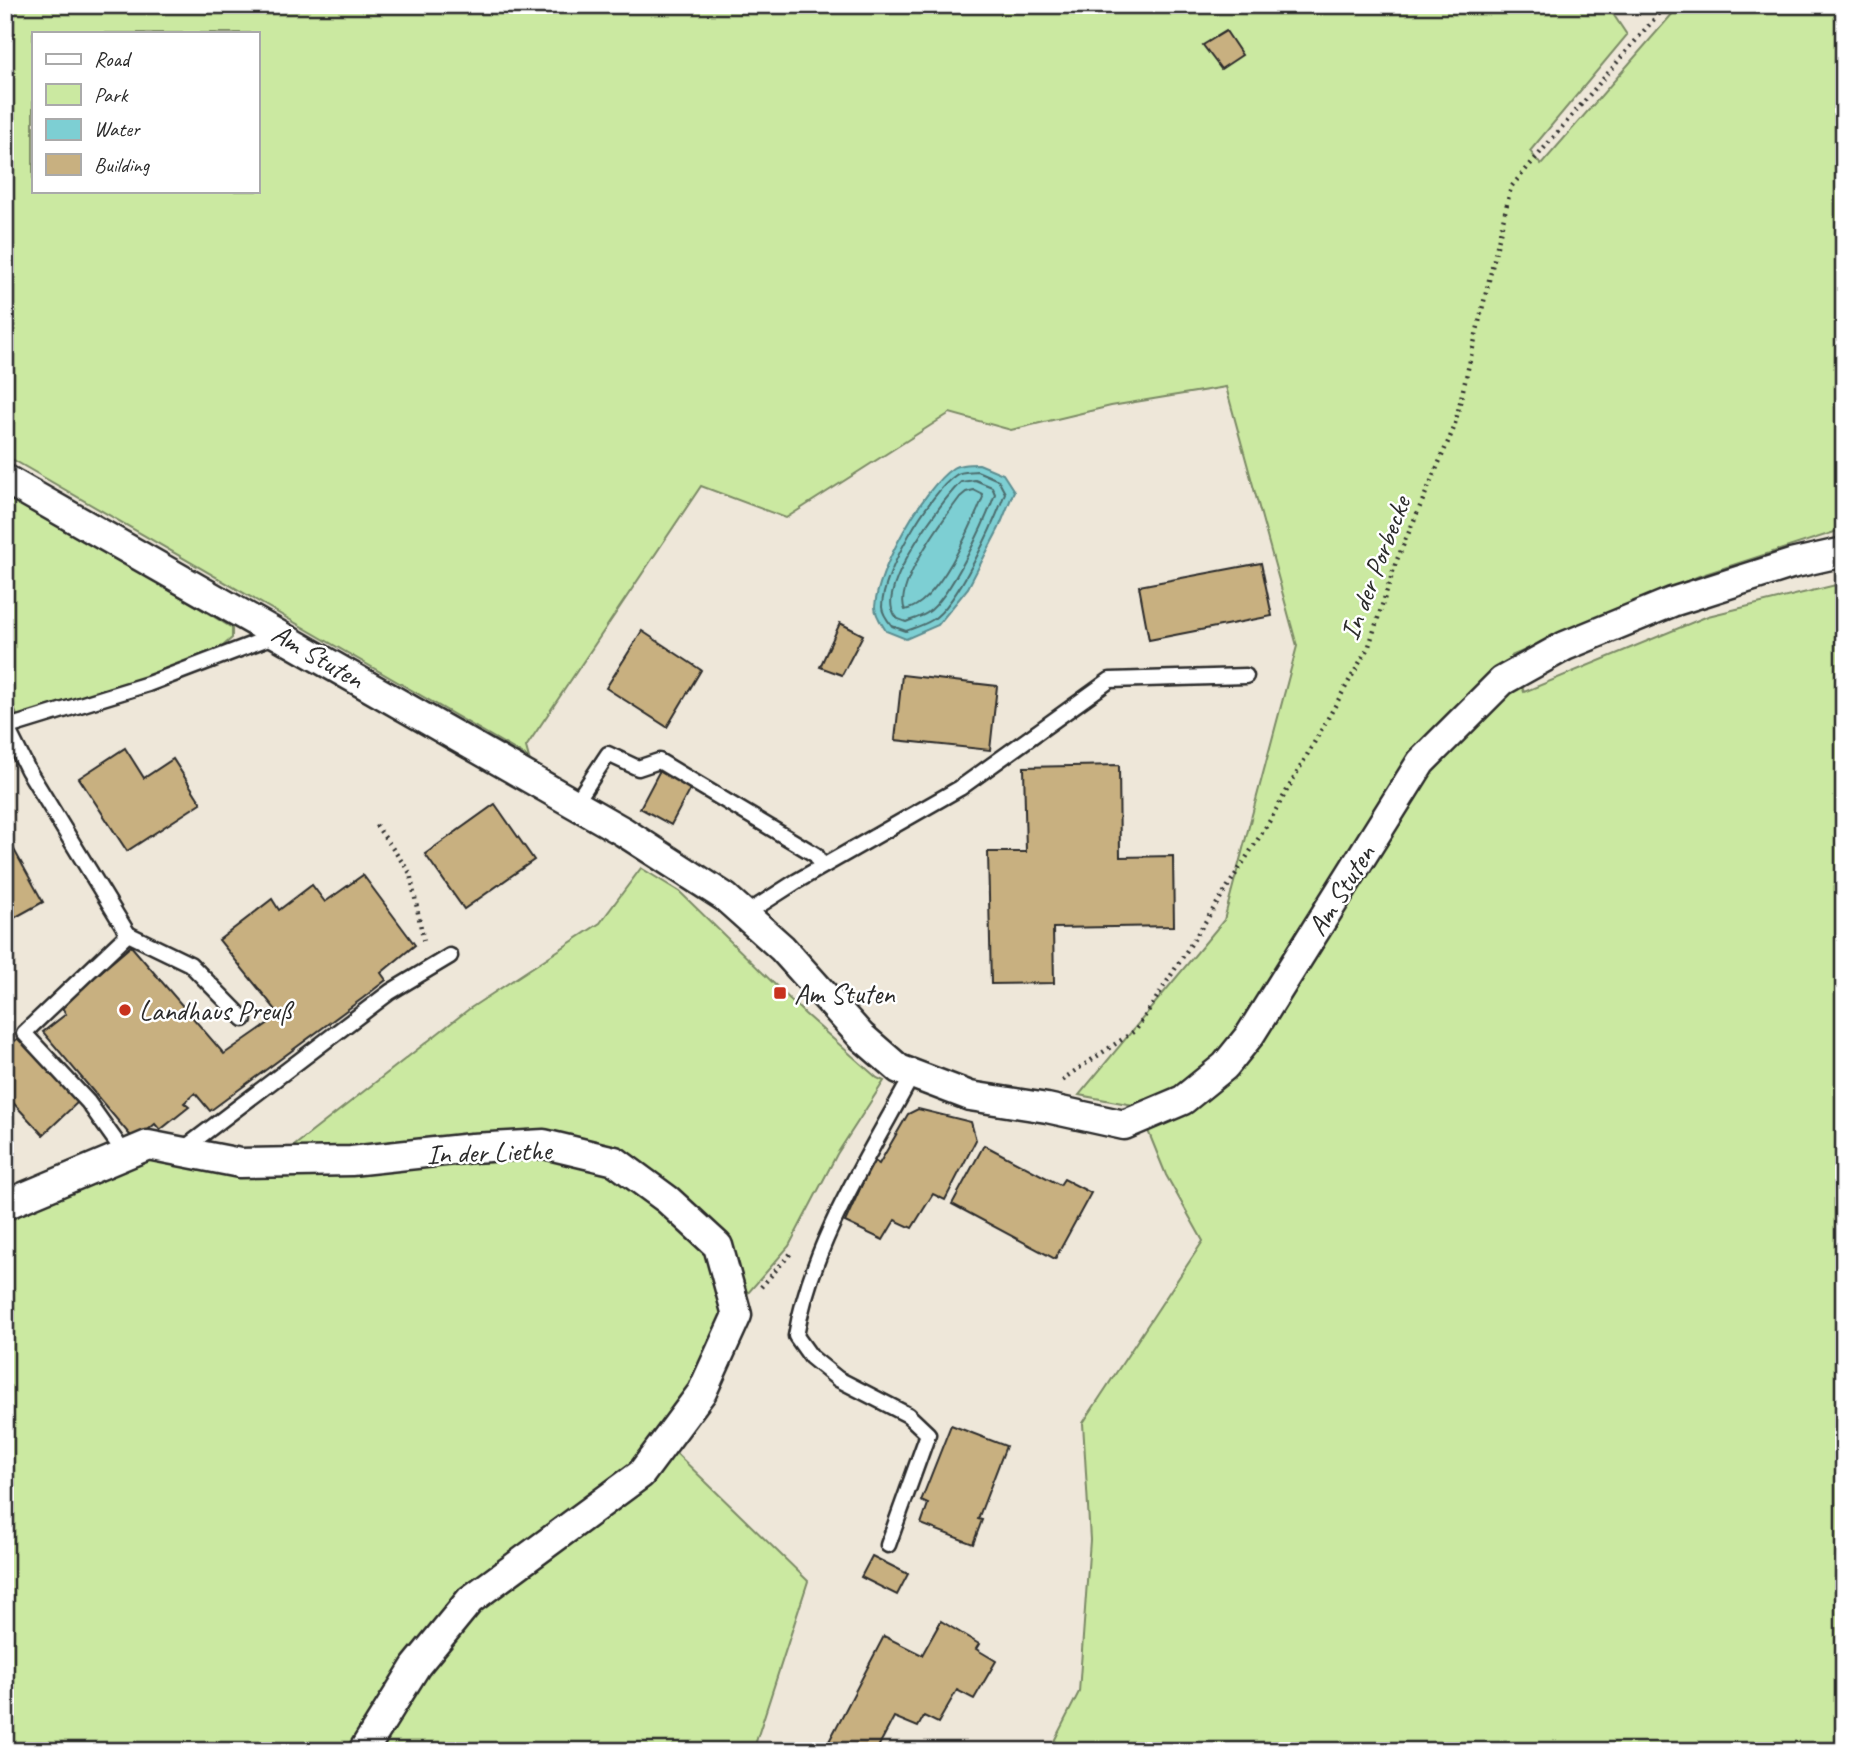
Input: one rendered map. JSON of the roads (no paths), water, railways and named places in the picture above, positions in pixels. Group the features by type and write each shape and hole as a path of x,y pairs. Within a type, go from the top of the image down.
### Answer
{"street":[{"name":"Am Stuten","path":"5,479 624,832 725,897 782,948 861,1036 899,1069 970,1096 1047,1108 1124,1125 1183,1100 1225,1066 1250,1035 1421,762 1502,681 1565,646 1672,602 1791,564 1844,552"},
{"name":"In der Liethe","path":"5,1205 148,1145 240,1163 351,1161 472,1148 544,1144 615,1161 668,1200 718,1246 737,1315 702,1392 641,1474 470,1600 416,1666 363,1751"}],"lane":[{"path":"244,1019 190,964 128,934 28,771 6,727 148,684 280,634"},
{"path":"744,915 988,769 1110,680 1246,676"},
{"path":"575,804 608,754 638,768 659,761 816,855 822,866"},
{"path":"125,1154 88,1102 24,1033 128,934"},
{"path":"181,1151 390,992 450,956"},
{"path":"888,1545 928,1434 908,1415 838,1379 811,1357 796,1336 802,1302 833,1225 853,1182 913,1074"}],"water":[{"path":"979,464 1003,474 1014,491 999,528 968,588 938,625 906,639 886,631 875,607 884,573 904,532 928,493 941,478 953,468"}],"place":[{"name":"Am Stuten","path":"780,993"},
{"name":"Landhaus Preuß","path":"125,1010"}]}
